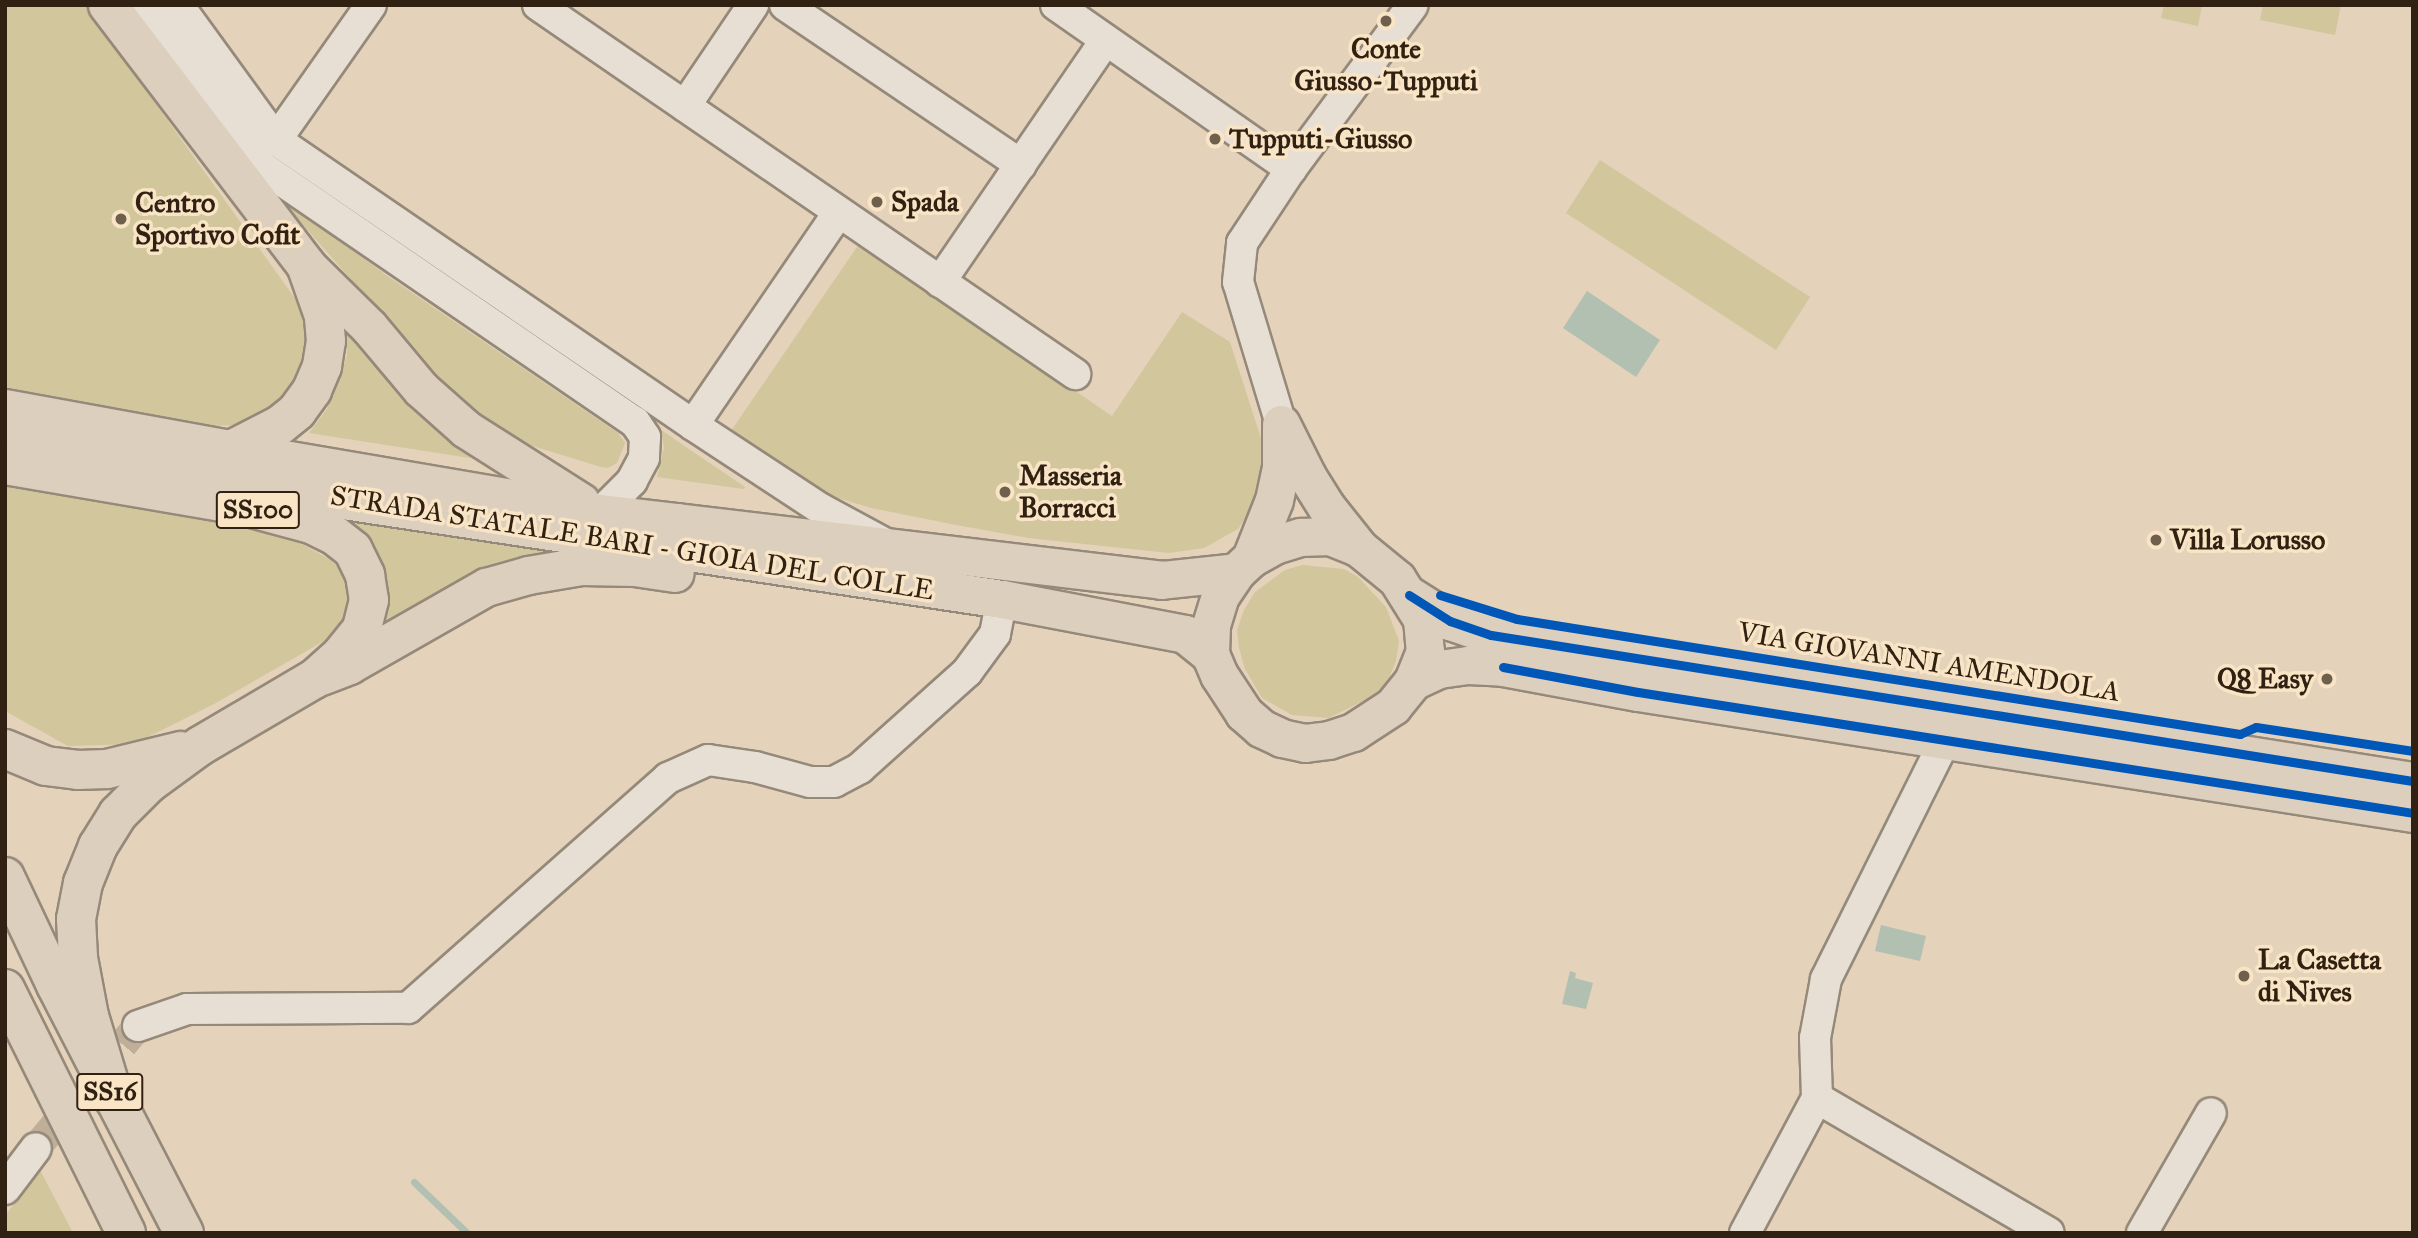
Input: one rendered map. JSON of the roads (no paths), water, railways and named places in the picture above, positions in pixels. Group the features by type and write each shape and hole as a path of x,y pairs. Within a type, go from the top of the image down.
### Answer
{"highway":[{"path":"108,5 306,265"},
{"name":"SS100","path":"5,409 231,450 280,425 297,411 312,390 322,366 326,341 324,316 306,265"},
{"name":"SS100","path":"5,465 240,505 311,524 334,535 353,550 365,575 369,600 362,629 341,655 310,680"},
{"path":"114,1099 89,1016 78,958 76,919 83,883 97,846 118,814 149,783 204,744 310,680"},
{"path":"5,749 46,766 78,770 107,769 204,744"},
{"name":"SS16","path":"5,877 114,1099 184,1233"},
{"name":"SS16","path":"5,989 126,1233"},
{"path":"5,1017 44,1068"}],"main road":[{"path":"306,265 369,327 421,389 466,429 600,513"},
{"path":"1281,424 1314,487 1359,548"},
{"path":"1210,654 1211,625 1217,606 1243,565 1274,500 1281,467 1281,424"},
{"name":"STRADA STATALE BARI - GIOIA DEL COLLE","path":"5,443 350,501 1002,599 1185,634 1210,654"},
{"name":"STRADA STATALE BARI - GIOIA DEL COLLE","path":"231,450 600,513 894,549 1056,565 1161,580 1243,565"},
{"name":"VIA GIOVANNI AMENDOLA","path":"1210,654 1219,675 1244,713 1271,733 1305,743 1329,740 1353,732 1392,706 1413,681 1425,651 1422,619 1409,595 1397,579 1359,548 1330,536 1301,537 1274,545 1243,565"},
{"path":"310,680 349,665 486,587 528,575 580,566 634,568 729,581 849,575"},
{"name":"VIA GIOVANNI AMENDOLA","path":"1409,595 1450,621 1491,635 2413,781"},
{"name":"VIA GIOVANNI AMENDOLA","path":"1413,681 1439,669 1468,665 1503,667 1638,692 2413,813"}],"street":[{"path":"145,5 262,167 635,422 645,437 645,458 632,481 600,513"},
{"path":"178,5 276,139 693,425 821,509 894,549"},
{"path":"276,139 370,5"},
{"path":"538,5 569,14 685,106 1075,374"},
{"path":"685,106 753,5"},
{"path":"785,5 1021,165"},
{"path":"1056,5 1290,169"},
{"path":"1281,424 1238,282 1242,243 1290,169 1413,5"},
{"path":"940,282 1106,40"},
{"path":"693,425 838,213"},
{"path":"138,1026 187,1010 408,1008 668,778 708,760 755,767 810,782 834,782 860,768 967,672 995,634 1002,599"},
{"path":"1745,1233 1817,1098 1815,1038 1826,979 1945,740"},
{"path":"1817,1098 2049,1233"},
{"path":"2142,1233 2211,1113"},
{"path":"5,1189 36,1148"}],"waterway":[{"path":"414,1182 467,1233"}],"tunnel":[{"path":"36,1148 138,1026"}],"place":[{"name":"Conte Giusso-Tupputi","path":"1386,21"},
{"name":"Tupputi-Giusso","path":"1215,139"},
{"name":"Spada","path":"877,202"},
{"name":"Centro Sportivo Cofit","path":"121,219"},
{"name":"Masseria Borracci","path":"1005,492"},
{"name":"Villa Lorusso","path":"2156,540"},
{"name":"Q8 Easy","path":"2327,679"},
{"name":"La Casetta di Nives","path":"2244,976"}]}
